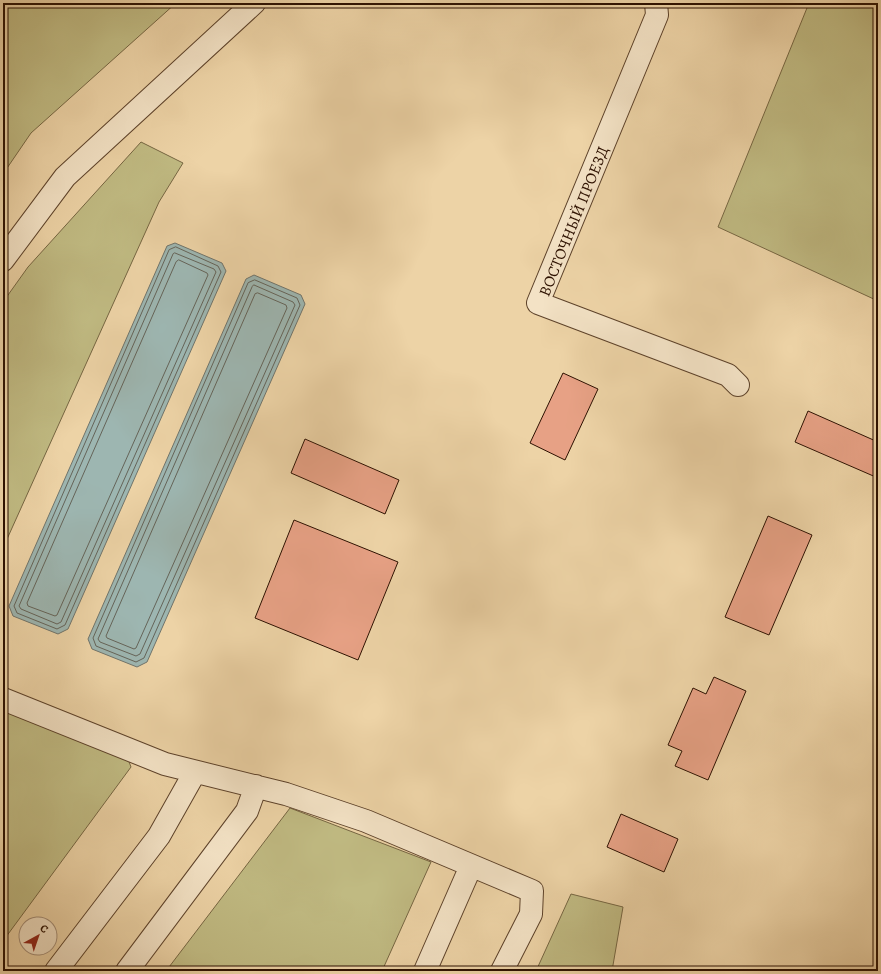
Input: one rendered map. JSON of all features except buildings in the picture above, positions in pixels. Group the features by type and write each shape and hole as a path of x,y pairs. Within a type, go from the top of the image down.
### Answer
{"lane":[{"path":"3,260 65,177 254,3"},
{"name":"ВОСТОЧНЫЙ ПРОЕЗД","path":"656,3 657,15 538,303 728,375 738,385"},
{"path":"3,699 165,764 286,794 366,821 532,891 531,914 502,971"},
{"path":"56,971 159,836 195,772"},
{"path":"127,971 247,812 256,786"},
{"path":"425,971 471,866"}],"shaded area":[{"path":"3,3 176,3 31,133 3,174"},
{"path":"809,3 878,3 878,301 718,227"},
{"path":"141,142 183,163 159,202 3,548 3,302 28,267"},
{"path":"3,688 121,741 131,767 21,916 18,916 18,921 3,941"},
{"path":"290,808 431,862 382,971 166,971"},
{"path":"571,894 623,907 612,971 536,971"}],"water":[{"path":"175,243 222,263 226,271 68,629 58,634 13,616 9,606 167,246"},
{"path":"254,275 301,295 305,304 147,662 137,667 92,649 88,639 246,279"}]}
